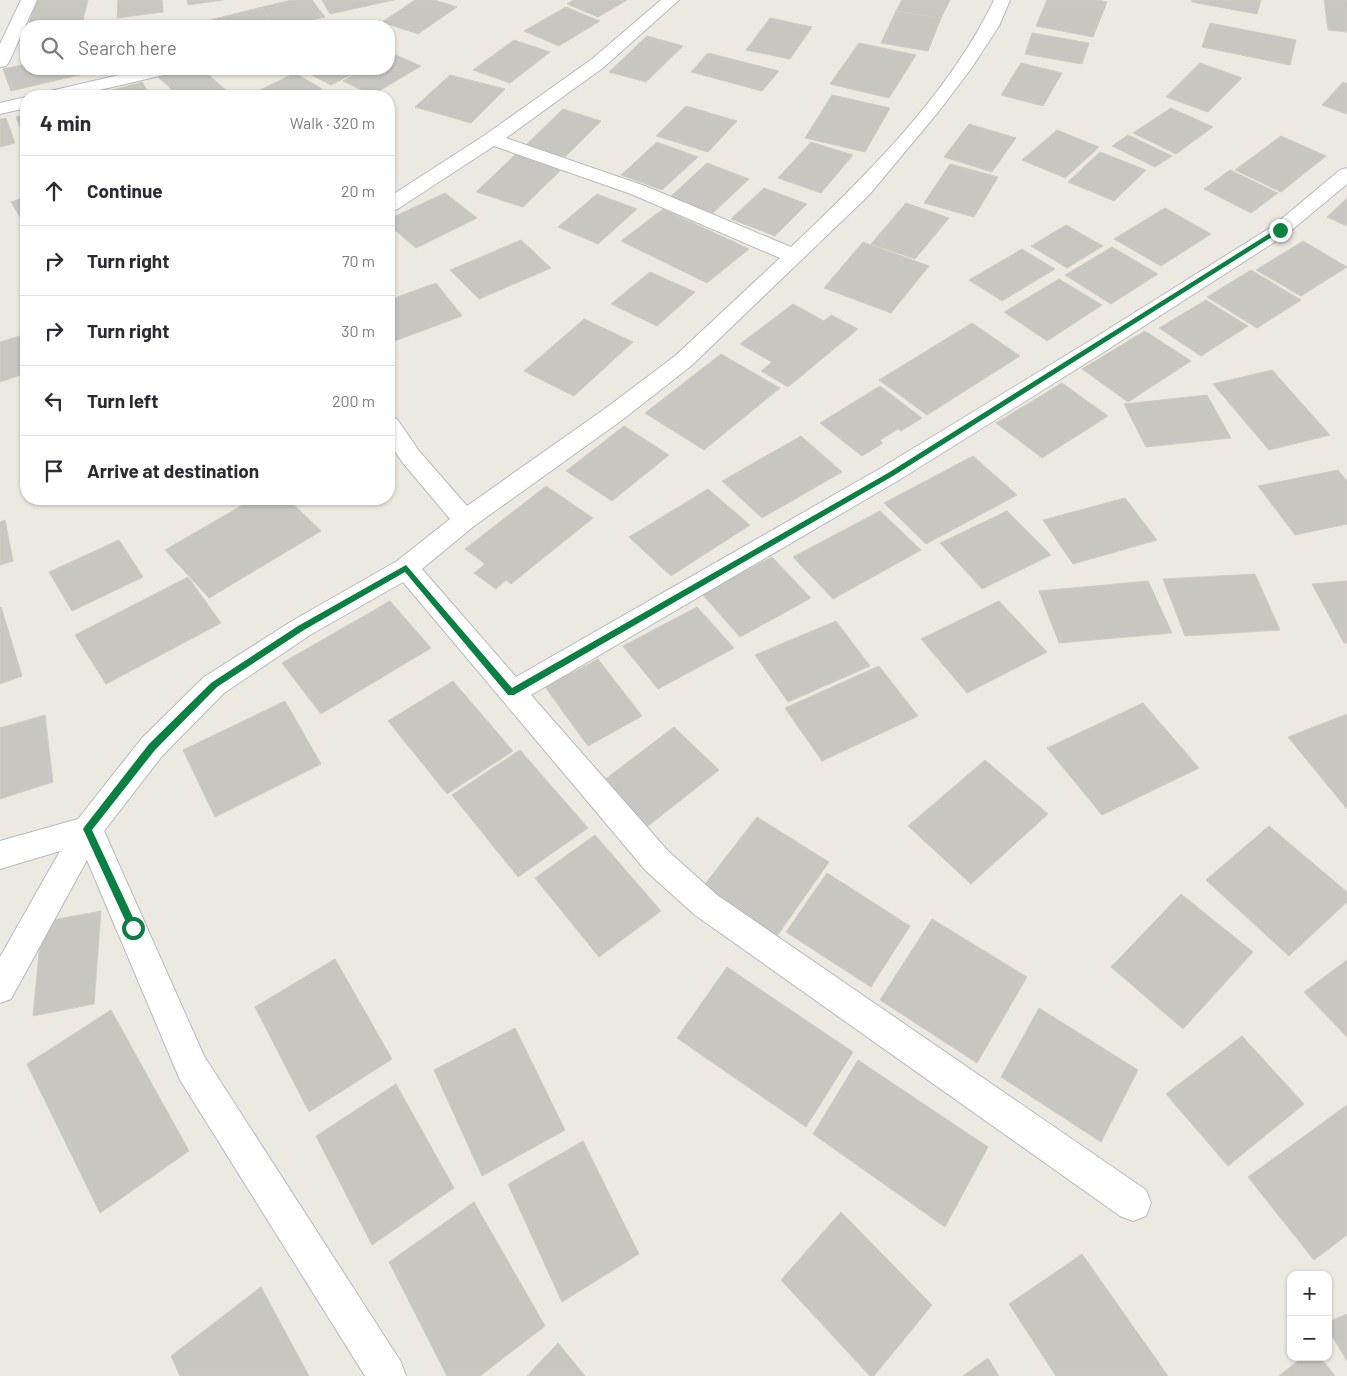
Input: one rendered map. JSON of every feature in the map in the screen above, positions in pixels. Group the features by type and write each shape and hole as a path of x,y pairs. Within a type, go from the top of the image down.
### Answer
{"street":[{"path":"0,62 29,0"},
{"path":"395,202 492,139 598,63 671,0"},
{"path":"0,988 88,829 152,747 214,685 301,628 406,568 466,520 614,414 683,361 862,191 933,107 990,26 1002,0"},
{"path":"77,90 141,75"},
{"path":"0,109 20,104"},
{"path":"492,139 638,190 794,256"},
{"path":"511,693 890,474 1091,350 1280,230 1347,174"},
{"path":"395,434 411,457 466,520"},
{"path":"406,568 511,693 657,861 706,905 1133,1203"},
{"path":"0,855 88,829"},
{"path":"88,829 133,928 192,1068 387,1376"}],"building":[{"path":"37,0 88,0 83,20 30,20"},
{"path":"118,0 162,0 163,12 117,18"},
{"path":"187,0 223,0 188,5"},
{"path":"292,0 312,0 325,17 313,20 270,20 262,7"},
{"path":"322,0 394,0 330,14"},
{"path":"415,0 435,0 457,7 418,34 395,26 395,20 385,20"},
{"path":"573,0 627,0 598,17 567,4"},
{"path":"902,0 950,0 941,18 896,11"},
{"path":"1047,0 1098,0 1107,2 1093,37 1036,26"},
{"path":"1192,0 1261,0 1257,14 1192,2"},
{"path":"1324,0 1347,0 1347,32 1328,30"},
{"path":"262,7 270,20 210,20"},
{"path":"566,7 600,21 559,46 524,31"},
{"path":"896,11 941,18 928,51 881,43"},
{"path":"770,18 812,27 790,59 746,50"},
{"path":"1210,23 1296,40 1290,65 1202,47"},
{"path":"1032,33 1089,43 1082,64 1025,54"},
{"path":"647,36 683,46 646,82 609,72"},
{"path":"514,40 550,52 510,83 473,70"},
{"path":"859,43 916,55 889,98 830,84"},
{"path":"708,53 779,71 762,91 691,72"},
{"path":"395,55 421,66 380,90 362,90 343,81 354,75 395,75"},
{"path":"1021,63 1062,73 1043,106 1001,95"},
{"path":"1200,63 1242,78 1208,112 1166,97"},
{"path":"20,65 20,75 79,75 11,91 3,69"},
{"path":"164,75 209,75 226,90 172,90 158,77"},
{"path":"291,75 298,75 322,89 320,90 260,90"},
{"path":"312,75 350,75 331,85"},
{"path":"450,75 505,89 471,123 415,107"},
{"path":"142,82 147,90 113,90"},
{"path":"1343,82 1347,84 1347,114 1322,105"},
{"path":"832,95 890,108 865,152 805,138"},
{"path":"686,106 737,121 708,152 656,136"},
{"path":"1171,108 1213,127 1176,154 1133,133"},
{"path":"563,109 601,121 565,157 526,145"},
{"path":"20,116 20,127 16,117"},
{"path":"6,118 15,143 0,147 0,119"},
{"path":"969,124 1016,138 992,172 944,157"},
{"path":"1057,130 1099,147 1065,178 1022,160"},
{"path":"1128,135 1172,156 1155,167 1112,146"},
{"path":"1281,136 1326,156 1281,192 1235,170"},
{"path":"657,142 698,157 662,190 621,175"},
{"path":"811,142 853,155 821,193 778,178"},
{"path":"1100,152 1146,170 1114,201 1068,182"},
{"path":"517,153 563,168 523,207 476,192"},
{"path":"707,163 749,179 712,214 669,198"},
{"path":"950,164 998,177 974,217 924,203"},
{"path":"1230,170 1278,193 1251,213 1204,189"},
{"path":"764,188 807,204 775,236 731,219"},
{"path":"445,193 477,218 416,248 395,230 395,216"},
{"path":"597,194 637,209 598,244 558,227"},
{"path":"1347,198 1347,226 1327,217"},
{"path":"20,199 20,217 11,202"},
{"path":"906,203 949,218 915,259 871,244"},
{"path":"1165,208 1211,234 1161,266 1114,239"},
{"path":"663,209 749,249 707,283 621,241"},
{"path":"1066,225 1103,246 1067,268 1031,246"},
{"path":"521,240 551,268 479,299 450,270"},
{"path":"1303,241 1347,267 1301,296 1256,270"},
{"path":"863,242 929,266 891,313 824,288"},
{"path":"1112,247 1158,274 1111,304 1065,275"},
{"path":"1022,249 1055,269 1002,301 969,280"},
{"path":"1251,270 1301,300 1257,328 1207,297"},
{"path":"650,272 695,292 657,326 611,304"},
{"path":"1059,279 1102,305 1047,341 1004,312"},
{"path":"436,283 462,316 395,341 395,298"},
{"path":"1206,300 1248,326 1201,356 1159,328"},
{"path":"793,304 824,321 831,315 858,329 788,387 761,371 772,362 740,344"},
{"path":"584,319 633,342 574,396 524,371"},
{"path":"972,323 1020,356 927,415 879,380"},
{"path":"1145,331 1191,361 1128,402 1082,369"},
{"path":"20,336 20,375 0,382 0,342"},
{"path":"721,354 780,388 704,450 645,413"},
{"path":"1272,370 1330,435 1269,450 1213,384"},
{"path":"1062,383 1108,416 1042,458 996,423"},
{"path":"880,386 922,418 901,431 898,429 880,440 883,443 862,456 820,423"},
{"path":"1207,395 1231,438 1146,447 1124,404"},
{"path":"624,426 669,455 612,501 566,471"},
{"path":"801,436 842,472 762,518 722,481"},
{"path":"973,456 1017,495 926,544 884,503"},
{"path":"1338,470 1347,481 1347,524 1295,535 1258,486"},
{"path":"546,486 593,518 511,584 506,580 496,589 474,573 485,564 465,549"},
{"path":"708,489 750,525 671,576 629,537"},
{"path":"1125,498 1157,540 1073,564 1043,520"},
{"path":"243,505 294,505 321,531 209,598 165,550"},
{"path":"880,511 921,550 833,599 793,557"},
{"path":"1007,511 1051,555 982,589 940,543"},
{"path":"5,520 13,561 0,565 0,522"},
{"path":"119,540 143,577 72,611 49,572"},
{"path":"772,557 811,598 740,637 702,594"},
{"path":"1255,574 1280,630 1185,636 1163,579"},
{"path":"188,577 221,623 106,684 75,635"},
{"path":"1148,581 1172,633 1059,643 1039,591"},
{"path":"1347,581 1347,643 1344,643 1312,584"},
{"path":"390,601 431,648 321,714 282,663"},
{"path":"999,601 1047,652 967,693 921,639"},
{"path":"697,607 734,648 658,689 623,646"},
{"path":"0,608 22,676 0,684"},
{"path":"836,621 870,666 788,702 755,655"},
{"path":"598,659 642,716 588,746 545,687"},
{"path":"879,666 918,716 822,761 785,708"},
{"path":"453,681 513,751 447,794 388,721"},
{"path":"285,701 321,764 215,817 183,750"},
{"path":"1143,703 1199,768 1102,815 1047,748"},
{"path":"1347,714 1347,809 1288,737"},
{"path":"45,715 53,782 0,799 0,728"},
{"path":"674,727 719,770 648,826 603,781"},
{"path":"520,750 588,828 518,877 452,795"},
{"path":"985,760 1048,814 971,884 908,826"},
{"path":"757,817 829,862 777,936 702,888"},
{"path":"1269,826 1347,892 1347,902 1289,956 1206,880"},
{"path":"595,835 661,911 599,957 535,878"},
{"path":"827,873 910,926 871,987 786,932"},
{"path":"1181,894 1253,952 1183,1029 1111,967"},
{"path":"101,911 94,1004 33,1016 42,922"},
{"path":"932,919 1027,977 977,1063 880,1000"},
{"path":"335,959 392,1059 309,1112 255,1007"},
{"path":"1347,960 1347,1037 1304,992"},
{"path":"727,967 853,1052 806,1127 677,1038"},
{"path":"1039,1008 1138,1070 1101,1142 1001,1077"},
{"path":"111,1010 189,1151 100,1213 27,1064"},
{"path":"515,1028 565,1130 482,1176 434,1070"},
{"path":"1242,1036 1304,1104 1228,1166 1166,1094"},
{"path":"858,1060 988,1147 945,1227 813,1134"},
{"path":"396,1084 454,1188 372,1245 316,1136"},
{"path":"1347,1105 1347,1235 1314,1260 1248,1177"},
{"path":"583,1141 639,1254 562,1302 508,1184"},
{"path":"474,1202 545,1326 480,1376 447,1376 389,1262"},
{"path":"841,1212 932,1305 874,1376 870,1376 781,1280"},
{"path":"1082,1254 1168,1376 1056,1376 1009,1304"},
{"path":"261,1287 309,1376 180,1376 171,1356"},
{"path":"1347,1314 1347,1361 1332,1336 1332,1320"},
{"path":"558,1343 585,1376 527,1376"},
{"path":"988,1358 999,1376 963,1376"},
{"path":"1298,1361 1323,1361 1335,1376 1279,1376"}],"route":[{"path":"133,928 88,829 152,747 214,685 301,628 406,568 511,693 890,474 1280,230"}]}
